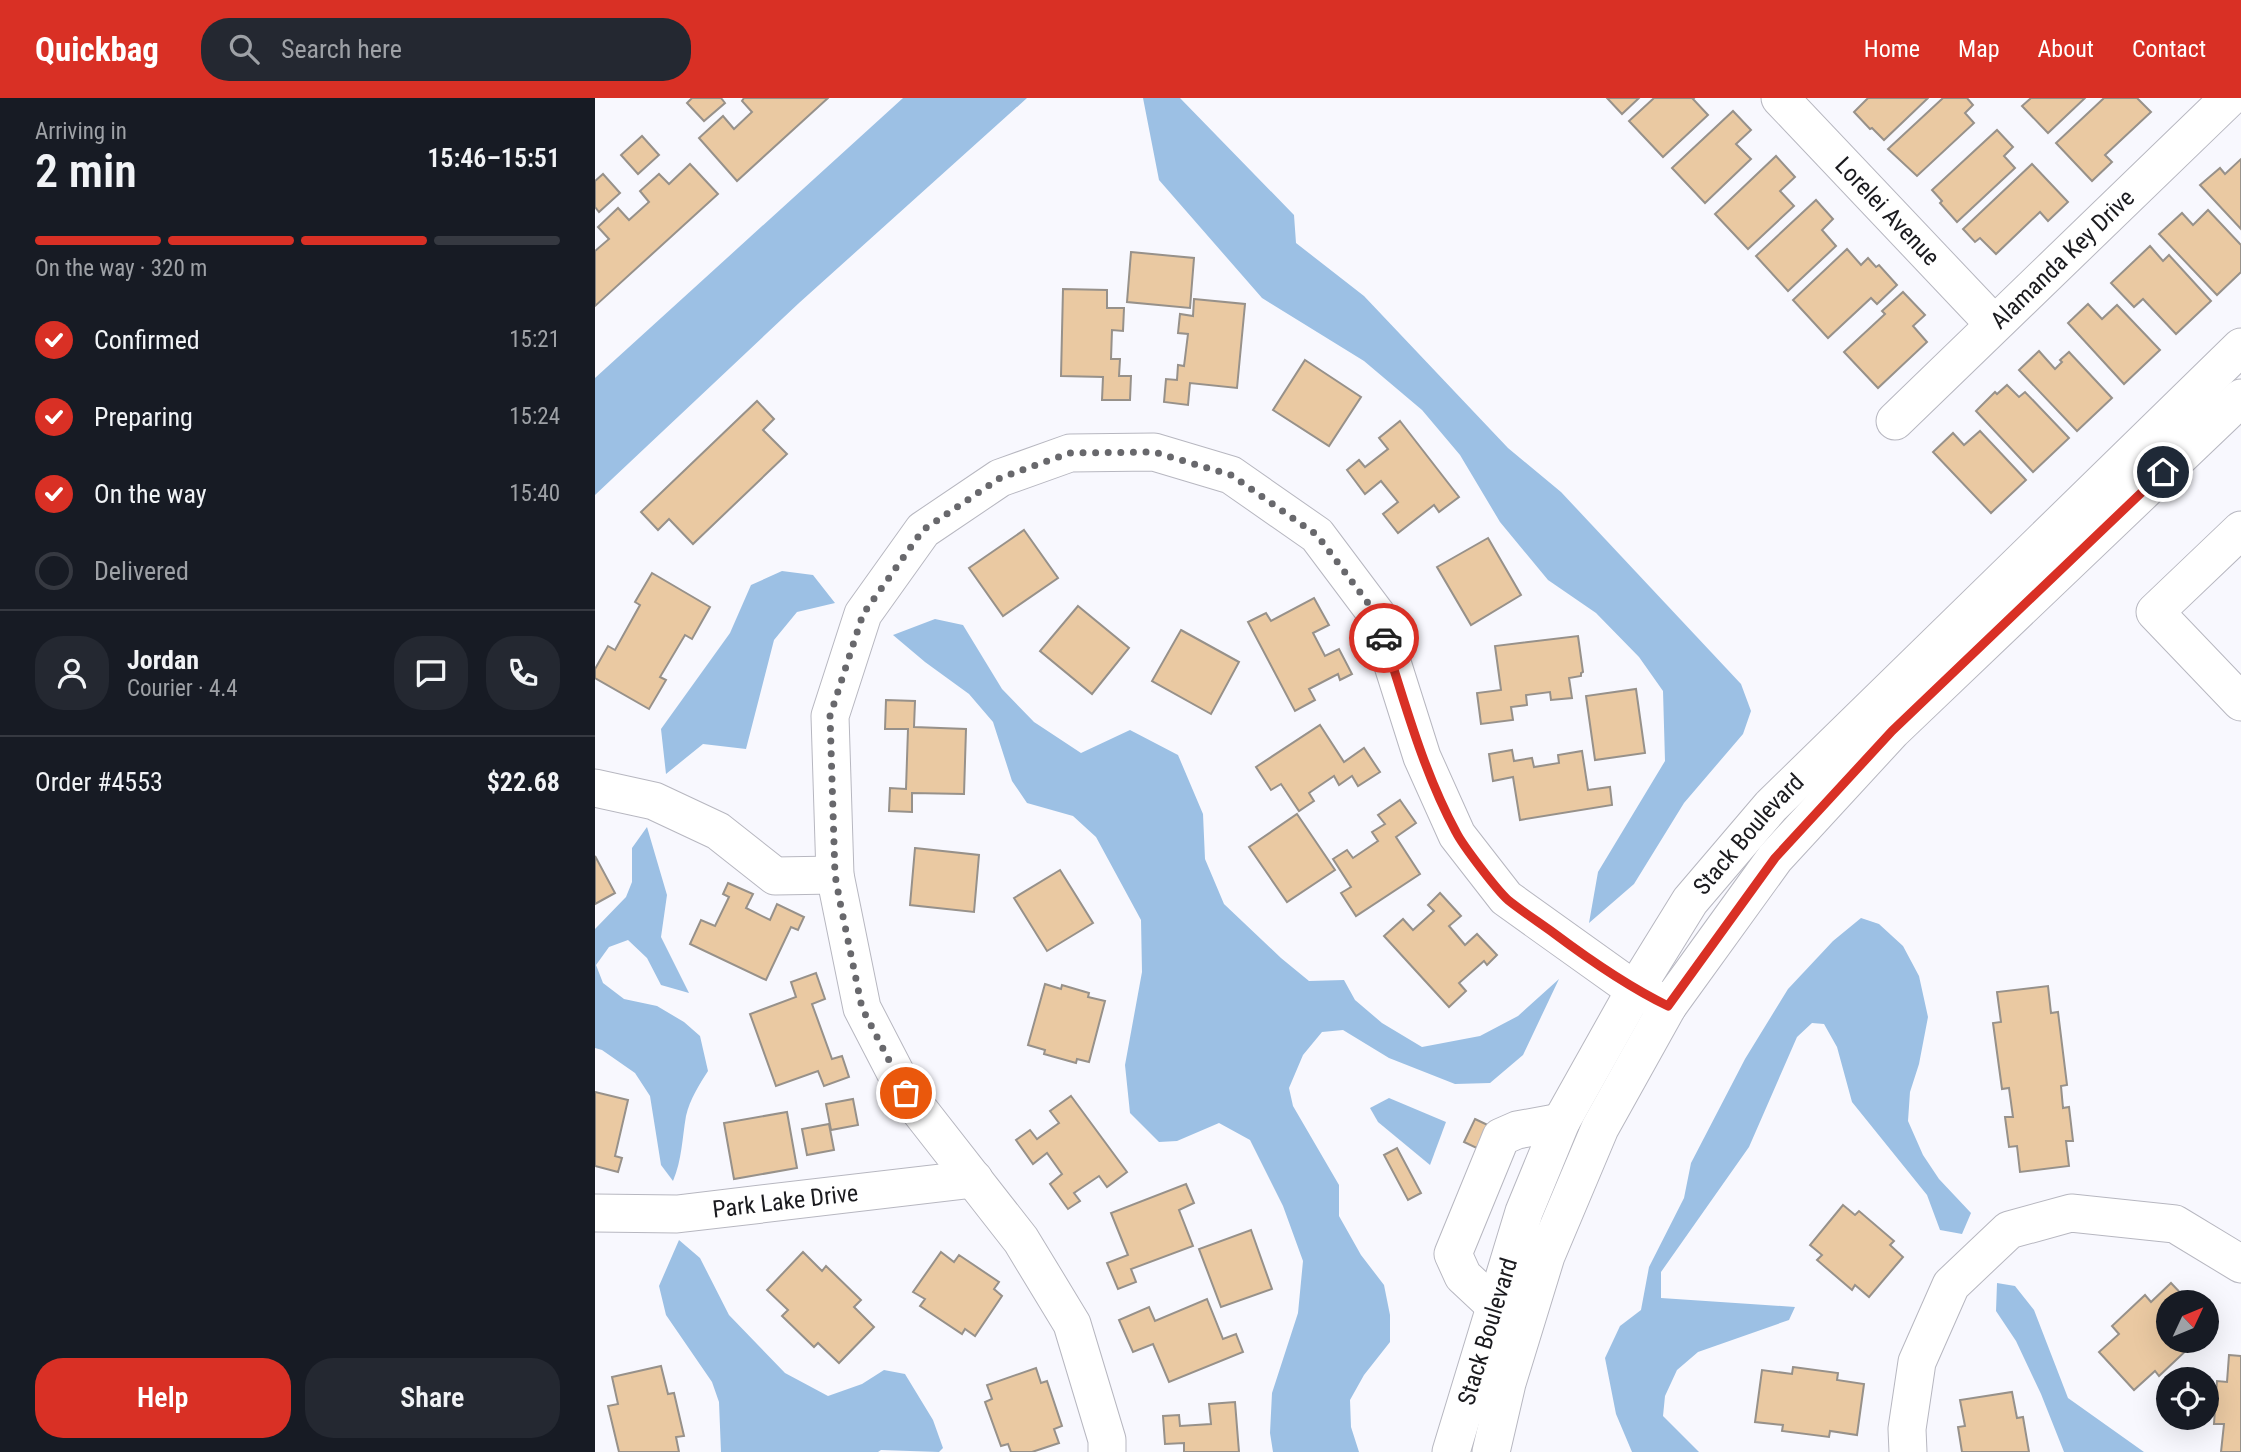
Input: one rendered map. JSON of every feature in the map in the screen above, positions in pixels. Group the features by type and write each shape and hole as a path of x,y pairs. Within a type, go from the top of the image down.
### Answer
{"street":[{"name":"Lorelei Avenue","path":"1780,98 1994,324"},
{"name":"Alamanda Key Drive","path":"1895,421 2214,103"},
{"name":"Stack Boulevard","path":"1461,1450 1495,1305 1524,1212 1561,1122 1635,990 1690,901 1771,806 2241,347"},
{"name":"Stack Boulevard","path":"1491,1452 1507,1383 1546,1256 1600,1128 1668,1006 1775,858 1892,731 2241,398"},
{"path":"1107,1452 1107,1440 1072,1324 1021,1240 906,1093 862,1008 835,875 830,716 863,614 923,530 1000,478 1070,453 1154,452 1231,475 1317,535 1377,615 1422,757 1457,835 1506,898 1635,990 1668,1006"},
{"path":"2238,546 2155,612 2241,702"},
{"path":"595,788 654,801 718,831 775,876 835,875"},
{"path":"1495,1305 1463,1276 1453,1254 1501,1137 1517,1130 1561,1122"},
{"name":"Park Lake Drive","path":"595,1213 677,1214 974,1179"},
{"path":"1908,1452 1907,1429 1917,1362 1951,1285 2009,1230 2071,1213 2175,1224 2241,1264"}],"water":[{"path":"903,98 1027,98 799,303 595,495 595,378"},
{"path":"1143,98 1180,98 1294,215 1296,243 1364,296 1508,448 1561,492 1741,684 1751,711 1743,734 1684,803 1634,884 1589,923 1598,872 1665,761 1663,691 1639,657 1596,613 1548,580 1500,522 1460,455 1422,410 1364,361 1262,298 1159,180"},
{"path":"782,571 813,575 835,603 797,612 774,640 746,749 703,744 666,774 661,729 730,633 751,585"},
{"path":"935,619 963,625 1002,689 1034,722 1081,753 1130,730 1178,755 1203,814 1205,859 1224,904 1309,981 1344,980 1355,1000 1382,1023 1422,1047 1480,1036 1518,1016 1559,979 1523,1055 1490,1083 1455,1084 1389,1058 1343,1030 1322,1032 1303,1055 1289,1088 1293,1106 1339,1185 1339,1216 1361,1255 1384,1285 1390,1315 1390,1342 1364,1375 1350,1400 1351,1427 1359,1452 1273,1452 1270,1433 1272,1393 1298,1313 1303,1261 1283,1206 1250,1140 1219,1123 1177,1141 1159,1142 1130,1113 1125,1065 1142,972 1141,920 1096,837 1073,816 1027,803 1012,781 993,722 969,694 893,635"},
{"path":"647,827 667,895 661,937 689,993 661,985 647,958 628,940 609,947 596,965 603,983 624,999 657,1006 684,1022 700,1036 708,1071 695,1092 686,1116 680,1157 673,1181 661,1165 650,1096 635,1073 595,1048 595,929 626,897 632,882 632,848"},
{"path":"1861,918 1879,924 1903,946 1919,976 1928,1017 1919,1064 1910,1092 1908,1121 1923,1155 1939,1179 1971,1213 1962,1234 1940,1230 1927,1195 1852,1102 1837,1047 1824,1024 1812,1023 1797,1037 1749,1147 1661,1272 1661,1298 1795,1307 1789,1320 1698,1352 1677,1370 1665,1396 1663,1416 1699,1452 1632,1452 1616,1414 1605,1358 1620,1326 1641,1310 1649,1267 1684,1198 1691,1163 1745,1059 1788,989 1833,941"},
{"path":"1389,1098 1446,1122 1430,1165 1378,1122 1370,1108"},
{"path":"679,1240 700,1258 729,1315 785,1373 828,1396 862,1384 884,1370 905,1374 933,1420 943,1448 939,1452 721,1452 719,1402 712,1382 666,1315 659,1286"},
{"path":"1997,1283 2015,1286 2034,1310 2068,1398 2144,1452 2064,1452 2016,1341 1996,1311"}],"building":[{"path":"692,98 721,98 725,103 704,121 687,103"},
{"path":"744,98 828,98 737,181 699,138 723,116 734,129 752,112 742,101"},
{"path":"1607,98 1639,98 1622,114"},
{"path":"1654,98 1694,98 1708,115 1663,157 1629,121"},
{"path":"1868,98 1928,98 1884,140 1854,112"},
{"path":"1943,98 1967,98 1973,105 1965,113 1974,123 1917,176 1888,149"},
{"path":"2031,98 2085,98 2048,133 2022,106"},
{"path":"2104,98 2137,98 2151,112 2105,155 2112,162 2092,181 2056,143"},
{"path":"1733,111 1751,130 1736,144 1751,159 1705,203 1672,168"},
{"path":"1997,130 2013,147 2004,156 2015,168 1957,222 1932,190"},
{"path":"642,136 659,155 638,174 621,155"},
{"path":"1776,156 1795,177 1780,191 1794,206 1748,249 1715,214"},
{"path":"2241,159 2241,229 2200,185 2220,168 2225,174"},
{"path":"690,164 718,194 595,306 595,251 609,239 598,227 618,208 629,220 649,202 640,191 659,174 669,184"},
{"path":"2032,164 2068,202 2048,221 2040,212 1996,254 1980,238 1975,242 1963,229"},
{"path":"603,174 620,193 599,212 595,207 595,181"},
{"path":"1816,200 1833,219 1822,230 1836,246 1788,291 1756,256"},
{"path":"2208,210 2241,245 2241,272 2217,295 2159,234 2182,213 2193,225"},
{"path":"2150,246 2163,261 2169,255 2211,301 2176,334 2143,299 2134,307 2111,283"},
{"path":"1847,249 1861,265 1868,258 1876,267 1879,265 1897,285 1877,304 1871,298 1828,338 1793,300"},
{"path":"1131,252 1194,258 1190,308 1127,302"},
{"path":"1063,289 1107,290 1107,308 1124,308 1123,331 1112,330 1111,359 1120,359 1119,376 1131,376 1130,400 1102,400 1103,377 1061,376"},
{"path":"1903,292 1925,315 1913,326 1927,342 1878,388 1844,352 1885,314 1882,311"},
{"path":"1194,299 1245,304 1237,388 1190,383 1188,405 1164,402 1166,379 1177,380 1178,365 1184,366 1188,334 1178,333 1180,314 1193,316"},
{"path":"2088,304 2102,319 2117,305 2160,350 2124,384 2068,323"},
{"path":"2039,351 2055,369 2069,352 2112,398 2077,431 2019,370"},
{"path":"1305,360 1361,397 1329,446 1273,410"},
{"path":"2007,385 2019,397 2025,392 2069,438 2033,472 1976,411 1995,392 1997,394"},
{"path":"757,401 774,419 763,430 787,454 693,544 669,519 658,530 641,512"},
{"path":"1400,421 1459,497 1439,512 1434,505 1398,533 1383,514 1398,502 1381,481 1365,494 1347,470 1359,460 1365,467 1388,449 1379,438"},
{"path":"1980,431 2026,480 1991,513 1933,452 1953,433 1964,445"},
{"path":"1024,530 1058,578 1003,616 969,568"},
{"path":"1488,538 1521,595 1471,625 1437,567"},
{"path":"652,573 710,607 692,639 685,635 660,677 666,680 649,709 595,678 595,669 608,646 615,650 640,605 635,602"},
{"path":"1314,598 1329,625 1313,633 1325,656 1339,649 1352,674 1340,680 1338,674 1309,689 1315,700 1295,711 1248,622 1266,613 1271,621"},
{"path":"1078,606 1129,648 1092,694 1040,651"},
{"path":"1181,630 1239,662 1211,714 1152,681"},
{"path":"1578,636 1583,672 1581,676 1569,678 1572,698 1551,700 1550,692 1526,695 1527,705 1511,707 1513,720 1481,724 1477,693 1501,690 1495,646"},
{"path":"1636,689 1645,753 1595,760 1586,696"},
{"path":"886,700 915,701 914,727 966,729 964,794 912,793 912,812 889,811 890,788 906,789 908,729 885,729"},
{"path":"1320,725 1344,762 1364,748 1380,772 1358,786 1352,776 1339,785 1334,776 1309,793 1314,801 1299,811 1281,784 1271,790 1256,767"},
{"path":"1512,750 1514,761 1532,758 1534,767 1559,763 1558,755 1582,751 1588,790 1610,787 1612,805 1520,820 1513,777 1493,781 1489,754"},
{"path":"1400,800 1416,823 1396,837 1420,874 1356,916 1341,893 1351,887 1333,859 1347,850 1353,858 1378,841 1372,832 1385,824 1378,815"},
{"path":"1297,814 1335,870 1287,902 1249,847"},
{"path":"915,848 979,855 974,912 910,905"},
{"path":"595,856 615,893 595,904"},
{"path":"1060,870 1093,923 1047,951 1014,898"},
{"path":"728,883 753,894 746,908 770,920 777,904 804,917 798,930 791,927 766,980 690,944 701,920 715,926 729,897 723,894"},
{"path":"1440,893 1461,916 1449,926 1465,945 1477,934 1497,955 1487,965 1484,961 1459,983 1466,991 1449,1007 1384,936 1403,919 1413,930 1434,911 1428,905"},
{"path":"816,973 825,999 812,1004 832,1059 842,1056 849,1077 824,1086 818,1071 776,1086 750,1014 796,997 791,982"},
{"path":"1045,984 1061,989 1062,985 1089,993 1088,997 1105,1001 1089,1062 1077,1059 1076,1063 1044,1054 1045,1050 1028,1045"},
{"path":"2048,986 2051,1013 2058,1012 2067,1085 2061,1086 2063,1108 2069,1107 2073,1141 2066,1141 2069,1166 2020,1172 2017,1146 2009,1147 2005,1117 2013,1117 2009,1088 2002,1089 1993,1023 2001,1022 1997,992"},
{"path":"595,1092 628,1100 615,1156 622,1158 618,1172 595,1166"},
{"path":"1071,1096 1127,1172 1107,1187 1099,1176 1074,1193 1080,1201 1068,1209 1050,1184 1062,1174 1047,1153 1033,1164 1016,1140 1030,1130 1037,1139 1059,1123 1050,1111"},
{"path":"853,1099 858,1125 831,1130 826,1104"},
{"path":"787,1112 797,1168 734,1179 724,1123"},
{"path":"1475,1119 1494,1128 1483,1151 1464,1142"},
{"path":"829,1124 834,1150 807,1155 802,1129"},
{"path":"1397,1148 1421,1193 1408,1200 1384,1155"},
{"path":"1186,1184 1194,1203 1179,1210 1193,1246 1131,1269 1136,1282 1118,1289 1107,1263 1128,1255 1111,1213"},
{"path":"1843,1205 1855,1215 1859,1211 1894,1241 1890,1245 1903,1257 1869,1297 1855,1285 1852,1290 1817,1260 1822,1255 1810,1245"},
{"path":"1251,1230 1272,1289 1221,1307 1199,1249"},
{"path":"803,1252 822,1271 826,1266 861,1300 854,1307 874,1327 839,1363 818,1343 814,1347 782,1316 788,1310 767,1290"},
{"path":"941,1252 954,1262 959,1255 999,1282 994,1289 1002,1296 975,1336 965,1329 962,1334 920,1306 925,1299 913,1292"},
{"path":"2171,1283 2178,1290 2164,1290"},
{"path":"2145,1295 2151,1302 2156,1297 2156,1353 2184,1353 2169,1367 2156,1367 2156,1372 2134,1390 2099,1352 2119,1334 2112,1326"},
{"path":"1207,1299 1223,1339 1236,1334 1243,1352 1169,1382 1153,1344 1133,1352 1119,1320 1149,1307 1155,1321"},
{"path":"2229,1355 2241,1356 2241,1452 2221,1452 2224,1424 2219,1424 2219,1381 2227,1382"},
{"path":"661,1366 668,1394 674,1393 684,1436 676,1437 679,1452 619,1452 608,1406 618,1404 612,1377"},
{"path":"1793,1367 1838,1373 1837,1380 1864,1384 1857,1435 1830,1431 1829,1437 1782,1431 1783,1425 1755,1422 1762,1370 1792,1374"},
{"path":"1036,1368 1041,1383 1047,1381 1062,1426 1054,1429 1059,1443 1032,1452 1011,1452 1008,1444 1001,1446 985,1402 992,1399 987,1385"},
{"path":"2012,1392 2017,1418 2023,1417 2029,1452 1962,1452 1958,1427 1965,1426 1960,1400"},
{"path":"1235,1402 1239,1452 1184,1452 1184,1443 1165,1444 1163,1416 1179,1415 1180,1426 1211,1424 1209,1404"}],"way so far":[{"path":"906,1093 862,1008 840,902 835,875 830,716 863,614 923,530 1000,478 1070,453 1154,452 1231,475 1317,535 1377,615 1384,638"}],"route":[{"path":"1384,638 1422,757 1457,835 1506,898 1635,990 1668,1006 1775,858 1892,731 2163,472"}]}
